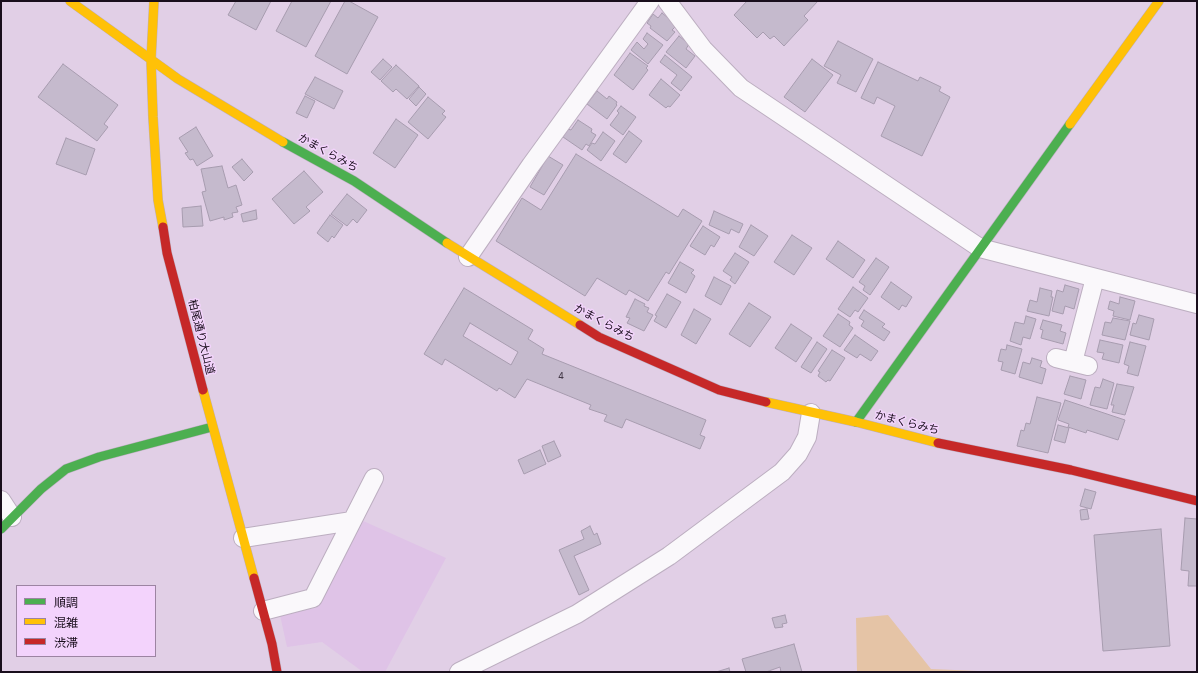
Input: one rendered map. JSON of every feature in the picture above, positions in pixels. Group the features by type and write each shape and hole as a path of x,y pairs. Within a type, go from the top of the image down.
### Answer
{"street":[{"name":"かまくらみち","path":"70,1 151,60 259,129 354,181 468,256 606,340 719,390 811,413 856,422 917,439 1071,470 1197,501"},
{"name":"柏尾通り大山道","path":"154,1 151,60 158,200 167,253 212,427 272,644 277,672"},
{"path":"468,256 531,165 650,1"},
{"path":"667,1 703,49 741,88 980,248 1197,304"},
{"path":"856,422 1159,1"},
{"path":"1072,362 1095,278"},
{"path":"459,672 577,614 669,556 782,472 798,454 807,438 811,413"},
{"path":"1,500 6,523 66,469 99,457 212,427"},
{"path":"263,611 313,598 374,478"},
{"path":"243,538 352,521"}],"shaded area":[{"path":"361,520 446,558 385,672 363,672 322,642 287,647 280,615 316,608"},
{"path":"888,615 931,669 1001,672 857,672 856,618"}],"building":[{"path":"236,1 271,1 256,30 228,15"},
{"path":"292,1 331,1 306,47 276,31"},
{"path":"345,1 349,1 378,17 347,74 315,56"},
{"path":"747,1 818,1 804,16 808,20 784,46 774,36 770,39 763,32 757,38 734,15"},
{"path":"662,13 677,25 672,30 675,32 667,41 650,28 651,26 647,23 653,14 658,18"},
{"path":"647,33 663,45 648,64 631,50 637,42 644,49 648,44 643,39"},
{"path":"679,36 689,44 686,49 695,56 686,68 666,52"},
{"path":"838,41 873,59 856,92 837,83 841,75 824,66"},
{"path":"630,53 648,66 646,68 648,70 633,90 614,75"},
{"path":"665,55 692,77 681,91 671,83 677,75 660,62"},
{"path":"383,59 392,67 380,80 371,72"},
{"path":"812,59 833,75 805,112 784,97"},
{"path":"878,62 918,81 920,77 941,87 939,91 950,97 922,156 881,136 895,106 877,97 874,104 861,98"},
{"path":"63,64 118,105 104,124 108,127 97,141 38,97"},
{"path":"396,65 419,86 407,99 396,89 393,92 381,81"},
{"path":"315,77 343,91 334,109 305,94"},
{"path":"661,79 680,95 670,107 668,106 666,108 649,95"},
{"path":"419,87 426,94 416,106 409,99"},
{"path":"597,91 607,99 609,96 617,102 617,105 607,119 587,104"},
{"path":"305,96 315,101 307,118 296,113"},
{"path":"428,97 445,111 442,114 446,117 428,139 408,122"},
{"path":"621,106 636,117 623,135 610,125 619,113 617,111"},
{"path":"396,119 418,135 395,168 373,153"},
{"path":"578,120 592,129 591,132 596,135 589,146 586,144 582,150 563,137 568,129 571,130"},
{"path":"196,127 213,156 197,166 193,159 190,160 185,153 188,152 179,138"},
{"path":"629,131 642,141 626,163 613,154"},
{"path":"603,132 615,141 601,161 587,150 592,143 595,144"},
{"path":"66,138 95,149 86,175 56,164"},
{"path":"576,154 678,217 683,209 702,221 669,274 666,272 648,301 629,290 626,295 597,278 585,296 496,241 522,198 541,210"},
{"path":"548,156 563,165 544,195 530,187"},
{"path":"242,159 253,172 244,181 232,167"},
{"path":"222,166 228,188 236,185 242,205 236,207 238,212 232,213 233,217 224,220 224,217 210,221 202,192 206,191 201,169"},
{"path":"304,171 323,192 306,207 310,211 294,224 272,199"},
{"path":"347,194 367,210 357,223 353,219 347,226 331,214"},
{"path":"201,206 203,226 183,227 182,208"},
{"path":"256,210 257,219 243,222 241,214"},
{"path":"714,211 743,224 739,233 731,229 729,234 709,225"},
{"path":"330,215 343,225 334,238 332,236 328,242 317,233"},
{"path":"751,225 768,236 754,256 739,247"},
{"path":"703,226 720,237 714,247 711,245 705,255 690,246"},
{"path":"792,235 812,248 794,275 774,262"},
{"path":"838,241 865,260 853,278 826,259"},
{"path":"735,253 749,262 735,284 730,280 732,277 723,271"},
{"path":"876,258 889,267 870,295 863,290 865,286 859,282"},
{"path":"680,262 694,270 691,273 695,276 686,293 668,283"},
{"path":"714,277 731,286 721,305 705,296"},
{"path":"891,282 912,297 906,307 902,305 899,310 881,297"},
{"path":"1065,285 1079,289 1074,309 1065,306 1063,314 1052,311 1057,290 1063,292"},
{"path":"853,287 868,298 858,312 855,310 850,317 838,309"},
{"path":"464,288 533,330 528,339 544,349 542,354 706,420 700,435 705,437 700,449 626,419 622,428 604,421 607,415 589,409 591,405 527,379 515,398 499,388 497,391 445,359 442,365 424,354","holes":["470,323 518,352 511,365 463,336"]},
{"path":"1040,288 1052,291 1051,297 1053,297 1049,316 1027,311 1030,300 1037,302"},
{"path":"667,294 681,302 666,328 654,321 657,316 655,315"},
{"path":"1120,297 1135,301 1130,320 1113,316 1114,311 1108,309 1110,301 1119,304"},
{"path":"635,299 645,304 644,306 649,308 647,312 653,315 644,331 627,323 630,318 626,317"},
{"path":"749,303 771,317 750,347 729,334"},
{"path":"694,309 711,319 696,344 681,335"},
{"path":"864,310 885,324 882,327 890,332 884,341 861,326 864,321 859,318"},
{"path":"838,314 850,322 849,325 853,328 840,347 823,336"},
{"path":"1139,315 1154,319 1149,340 1130,335 1133,323 1136,324"},
{"path":"1026,316 1036,319 1030,339 1023,337 1021,345 1010,341 1015,322 1024,324"},
{"path":"1113,318 1130,321 1125,340 1102,335 1105,322 1111,323"},
{"path":"1043,320 1062,325 1060,331 1066,333 1063,344 1041,338 1043,330 1040,329"},
{"path":"791,324 812,338 796,362 775,348"},
{"path":"855,335 878,351 871,361 860,354 857,358 844,350"},
{"path":"1100,340 1123,345 1119,363 1102,359 1104,353 1097,352"},
{"path":"817,342 827,349 811,373 801,367"},
{"path":"1130,342 1146,346 1138,376 1127,373 1129,366 1124,364"},
{"path":"1007,345 1022,349 1015,374 1001,370 1003,362 998,361 1001,349 1006,350"},
{"path":"832,350 845,358 830,381 828,380 826,382 818,376 820,372 818,371"},
{"path":"1032,358 1042,361 1040,367 1046,369 1042,384 1019,377 1023,362 1030,364"},
{"path":"1070,376 1086,380 1081,399 1064,394"},
{"path":"1103,379 1114,383 1107,409 1090,405 1095,387 1100,388"},
{"path":"1117,384 1134,387 1125,415 1112,412 1114,405 1111,405"},
{"path":"1037,397 1061,403 1048,453 1017,446 1021,430 1024,431 1026,423 1030,424"},
{"path":"1065,400 1125,420 1118,440 1087,430 1086,433 1068,427 1069,424 1058,420"},
{"path":"1058,425 1069,428 1065,443 1054,440"},
{"path":"554,441 561,456 548,462 542,446"},
{"path":"540,450 546,464 524,474 518,460"},
{"path":"1085,489 1096,492 1091,509 1080,506"},
{"path":"1087,509 1089,519 1081,520 1080,510"},
{"path":"1185,518 1197,519 1197,586 1188,586 1189,571 1181,570"},
{"path":"590,526 594,535 597,533 601,544 574,556 589,590 579,595 559,550 584,539 581,531"},
{"path":"1161,529 1170,646 1103,651 1094,535"},
{"path":"785,615 787,623 782,624 783,627 775,628 772,618"},
{"path":"794,644 802,672 781,672 780,667 766,672 746,672 742,659"},
{"path":"729,668 730,672 716,672"}],"traffic: fast":[{"path":"856,422 1070,124"},
{"path":"283,142 354,181 447,243"},
{"path":"1,529 41,489 66,469 99,457 212,427"}],"traffic: slow":[{"path":"70,1 178,79 283,142"},
{"path":"154,1 151,60 153,117 158,200 163,227"},
{"path":"1070,124 1159,1"},
{"path":"447,243 580,325"},
{"path":"203,390 254,578"},
{"path":"766,402 856,422 938,443"}],"traffic: jam":[{"path":"163,227 167,253 203,390"},
{"path":"580,325 599,337 719,390 766,402"},
{"path":"938,443 1071,470 1197,501"},
{"path":"254,578 272,644 277,672"}]}
